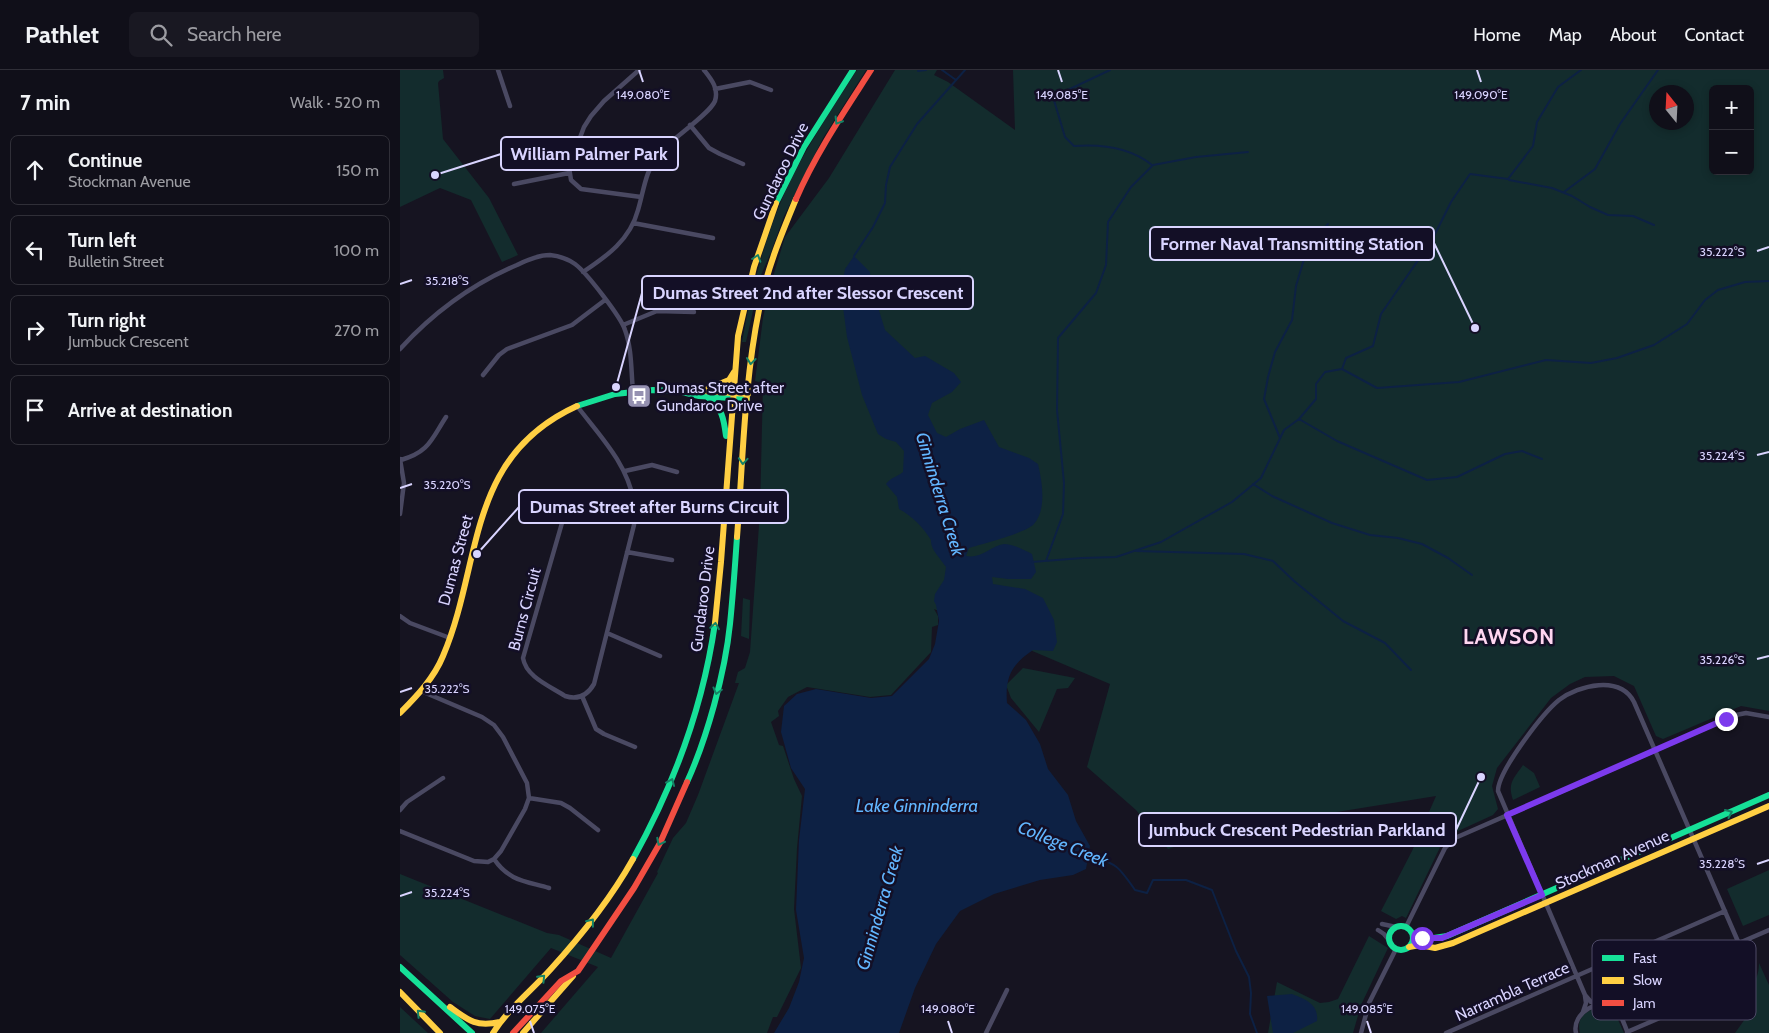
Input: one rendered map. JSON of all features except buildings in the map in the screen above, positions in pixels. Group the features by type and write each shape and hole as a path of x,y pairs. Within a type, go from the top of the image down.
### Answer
{"main road":[{"name":"Gundaroo Drive","path":"493,1033 500,1022 560,960 597,915 652,826 677,768 692,726 704,681 716,622 735,369 738,336 744,305 766,229 782,190 798,158 853,70"},
{"name":"Gundaroo Drive","path":"513,1033 561,982 578,971 634,888 660,843 689,778 707,728 720,678 730,626 752,350 759,309 778,241 793,202 815,159 871,70"},
{"path":"704,394 729,380 735,369"},
{"name":"Dumas Street","path":"400,713 422,691 438,666 450,638 485,503 499,474 526,440 549,421 576,406 604,396 633,391 692,393 699,396 704,394 748,397"},
{"path":"704,394 716,401 719,406 725,423 728,450"},
{"name":"Stockman Avenue","path":"1413,936 1427,939 1442,938 1769,796"},
{"name":"Stockman Avenue","path":"1409,947 1420,945 1435,948 1448,946 1769,806"},
{"path":"1396,927 1406,927 1410,930 1413,940 1409,947 1402,950 1396,949 1389,940 1390,933 1396,927"},
{"path":"400,967 472,1033"},
{"path":"523,1033 578,971"},
{"path":"400,992 439,1033"},
{"path":"434,997 473,1024 480,1025 500,1022"}],"street":[{"path":"498,70 510,106"},
{"path":"639,70 604,101 591,116 584,127 570,160 569,173 575,185 584,190 641,197"},
{"path":"583,272 613,250 627,235 633,223 646,177 656,158 665,147 711,107 716,95 716,88 704,70"},
{"path":"716,88 750,82 771,90"},
{"path":"690,125 709,148 743,164"},
{"path":"514,184 569,173"},
{"path":"633,223 713,238"},
{"path":"400,349 424,325 453,301 485,280 534,258 550,255 571,261 583,272 623,325 628,341 633,391"},
{"path":"483,375 507,349 572,325 605,300"},
{"path":"623,325 657,311 694,312"},
{"path":"576,406 625,471 632,489 634,502 634,525 594,684 588,693 582,696 596,728 604,734 635,747"},
{"path":"400,514 404,491 404,476 400,459 414,456 423,451 446,417"},
{"path":"625,471 652,466 677,472"},
{"name":"Burns Circuit","path":"582,696 572,698 565,696 530,673 523,661 524,651 567,510 575,503 582,501 634,502"},
{"path":"627,552 672,560"},
{"path":"400,616 410,623 450,638"},
{"path":"607,633 660,656"},
{"path":"1576,1033 1576,1022 1583,1012 1586,1003 1585,995 1498,791 1504,772 1519,749 1551,708 1577,690 1596,686 1619,688 1626,692 1634,702 1738,940"},
{"path":"400,831 477,862 488,862 494,859 501,851 525,809 529,798 527,783 503,737 494,725 482,717 422,691"},
{"path":"1406,927 1450,842 1458,836 1739,714 1769,718"},
{"path":"400,810 407,802 443,778"},
{"path":"529,798 561,803 598,830"},
{"path":"494,859 503,871 511,877 549,888"},
{"name":"Narrambla Terrace","path":"1659,940 1725,911"},
{"path":"1382,924 1396,927"},
{"path":"1378,930 1389,940"},
{"path":"1746,940 1769,930"},
{"path":"1362,1033 1369,1003 1396,949"},
{"name":"Narrambla Terrace","path":"1446,1033 1592,969"},
{"path":"986,1033 1007,990"},
{"path":"1585,995 1592,1002"},
{"path":"1583,1012 1592,1008"},
{"path":"1622,1020 1627,1032 1655,1020"}],"green space":[{"path":"400,70 443,70 444,78 438,83 443,139 489,198 518,255 502,262 471,200 440,188 400,207"},
{"path":"857,70 866,70 823,138 784,216 761,275 746,342 742,342 759,265 785,192 810,145"},
{"path":"895,70 937,70 934,75 948,82 1015,130 1013,70 1769,70 1769,711 1741,706 1663,739 1656,736 1634,686 1614,676 1585,677 1570,684 1551,698 1497,768 1492,786 1498,809 1493,815 1445,837 1406,918 1402,916 1396,919 1381,911 1412,851 1436,796 1238,828 1233,821 1233,827 1168,849 1136,810 1087,767 1110,684 934,609 938,616 938,625 932,627 931,652 891,695 870,697 807,687 788,697 778,711 779,716 771,722 779,745 783,746 802,796 794,909 801,968 777,1017 773,1017 767,1033 541,1033 598,967 551,948 490,1019 475,1016 453,1002 400,955 400,874 547,933 559,935 611,958 658,873 673,838 686,823 698,795 739,683 735,683 738,672 745,668 750,652 760,511 763,383 755,381 763,318 769,290 785,237 829,178"},
{"path":"743,598 750,600 749,639 741,636"},
{"path":"1023,668 1075,678 1068,688 1057,689 1039,732 1011,698 1006,685"},
{"path":"1523,765 1534,773 1540,787 1513,800 1511,785 1514,777"},
{"path":"1769,870 1769,915 1743,926 1727,889"},
{"path":"1369,936 1388,948 1361,1005 1353,1033 1268,1033 1277,982 1320,1003 1338,999"},
{"path":"1759,963 1769,985 1769,1033 1735,1033 1744,1020 1756,1020 1756,977"},
{"path":"400,1007 428,1033 400,1033"},
{"path":"1592,1010 1592,1020 1618,1020 1624,1033 1580,1033 1579,1023"}],"water":[{"name":"Lake Ginninderra","path":"854,256 870,272 871,284 885,330 915,358 925,356 954,373 961,382 952,392 932,403 928,415 937,433 946,437 960,429 984,420 999,447 1029,458 1038,464 1042,486 1042,503 1041,511 1034,524 1013,534 969,548 966,556 977,556 1004,544 1015,546 1032,554 1036,572 1031,579 992,577 993,584 1025,589 1043,598 1054,620 1057,642 1053,651 1033,650 1019,661 1011,672 1007,686 1007,703 1026,720 1040,744 1048,769 1068,795 1076,821 1090,846 1086,869 1073,875 1040,880 994,894 960,911 936,944 915,988 899,1033 774,1033 789,1008 799,982 804,958 796,910 799,840 805,789 791,768 781,732 784,706 797,694 816,689 871,698 892,696 929,659 935,644 939,621 934,601 935,594 944,580 946,567 924,531 913,518 899,509 897,497 886,484 903,472 904,451 896,442 878,434 862,395 847,337 841,292 845,269"},
{"path":"1292,994 1306,1000 1313,1006 1316,1010 1317,1021 1293,1033 1273,1033 1267,996"}],"waterway":[{"path":"918,71 926,70"},
{"path":"942,70 956,80"},
{"name":"Ginninderra Creek","path":"854,258 885,203 890,167 917,124 965,70"},
{"path":"1110,70 1053,97 1065,137 1074,146 1115,148 1144,159 1152,165"},
{"path":"1032,562 1116,557 1161,542 1232,502 1261,478 1284,430 1299,419 1316,399 1316,384 1325,372 1342,369 1346,358 1373,346 1381,314 1432,240 1451,202 1470,174 1508,179 1533,146 1537,122 1558,87 1581,70"},
{"path":"1564,192 1595,169 1620,124 1658,70"},
{"path":"1046,561 1063,514 1064,483 1057,410 1058,338 1096,293 1106,265 1108,222 1131,187 1153,165 1196,157 1248,152"},
{"path":"1509,180 1552,188 1608,215 1633,216 1654,225"},
{"path":"1280,438 1264,399 1268,377 1275,352 1292,320 1296,286 1307,249 1328,224"},
{"path":"1342,369 1377,388 1459,382 1546,360 1591,363 1617,358 1654,345 1687,324 1705,300 1718,290 1745,282 1769,281"},
{"path":"1299,419 1337,441 1427,480 1457,477 1505,454 1522,451 1542,459"},
{"path":"1253,484 1272,496 1332,523 1370,535 1398,538 1422,544 1448,558 1472,575"},
{"path":"1136,551 1244,554 1273,561 1294,581 1343,621 1385,643 1411,670"},
{"name":"College Creek","path":"1088,854 1116,866 1135,890 1147,893 1153,880 1186,880 1212,890 1236,951 1249,977 1251,993 1250,1014 1257,1033"}],"traffic: fast":[{"path":"776,203 804,147 853,70"},
{"path":"577,406 615,394 653,390 678,391 699,396 747,399"},
{"path":"707,397 719,409 726,436"},
{"path":"687,782 708,726 724,663 730,624 737,537"},
{"path":"633,859 661,803 685,745 703,685 715,623"},
{"path":"1413,936 1427,939 1447,936 1769,795"},
{"path":"1401,926 1410,929 1413,938 1410,947 1401,950 1392,947 1389,938 1392,929 1401,926"},
{"path":"400,967 472,1033"}],"traffic: slow":[{"path":"737,537 747,394 754,338 770,267 796,199"},
{"path":"715,623 738,336 754,267 776,203"},
{"path":"702,391 729,380 734,372"},
{"path":"703,391 748,394"},
{"path":"400,713 430,679 443,656 456,620 483,515 496,483 514,453 541,428 577,406"},
{"path":"1409,947 1420,945 1435,948 1453,943 1769,806"},
{"path":"493,1033 520,1000 550,970 584,931 615,889 633,859"},
{"path":"523,1033 573,976"},
{"path":"400,992 440,1033"},
{"path":"450,1007 473,1022 485,1024 500,1022"}],"traffic: jam":[{"path":"796,199 821,149 871,70"},
{"path":"513,1033 561,981 578,971 634,888 660,843 687,782"}],"place":[{"name":"William Palmer Park","path":"435,175"},
{"name":"Former Naval Transmitting Station","path":"1475,328"},
{"name":"Dumas Street 2nd after Slessor Crescent","path":"616,387"},
{"name":"Dumas Street after Gundaroo Drive","path":"639,396"},
{"name":"Dumas Street after Burns Circuit","path":"477,554"},
{"name":"Jumbuck Crescent Pedestrian Parkland","path":"1481,777"}],"district":[{"name":"LAWSON","path":"1509,637"}],"route":[{"path":"1422,938 1442,938 1542,895 1507,815 1726,719"}]}
